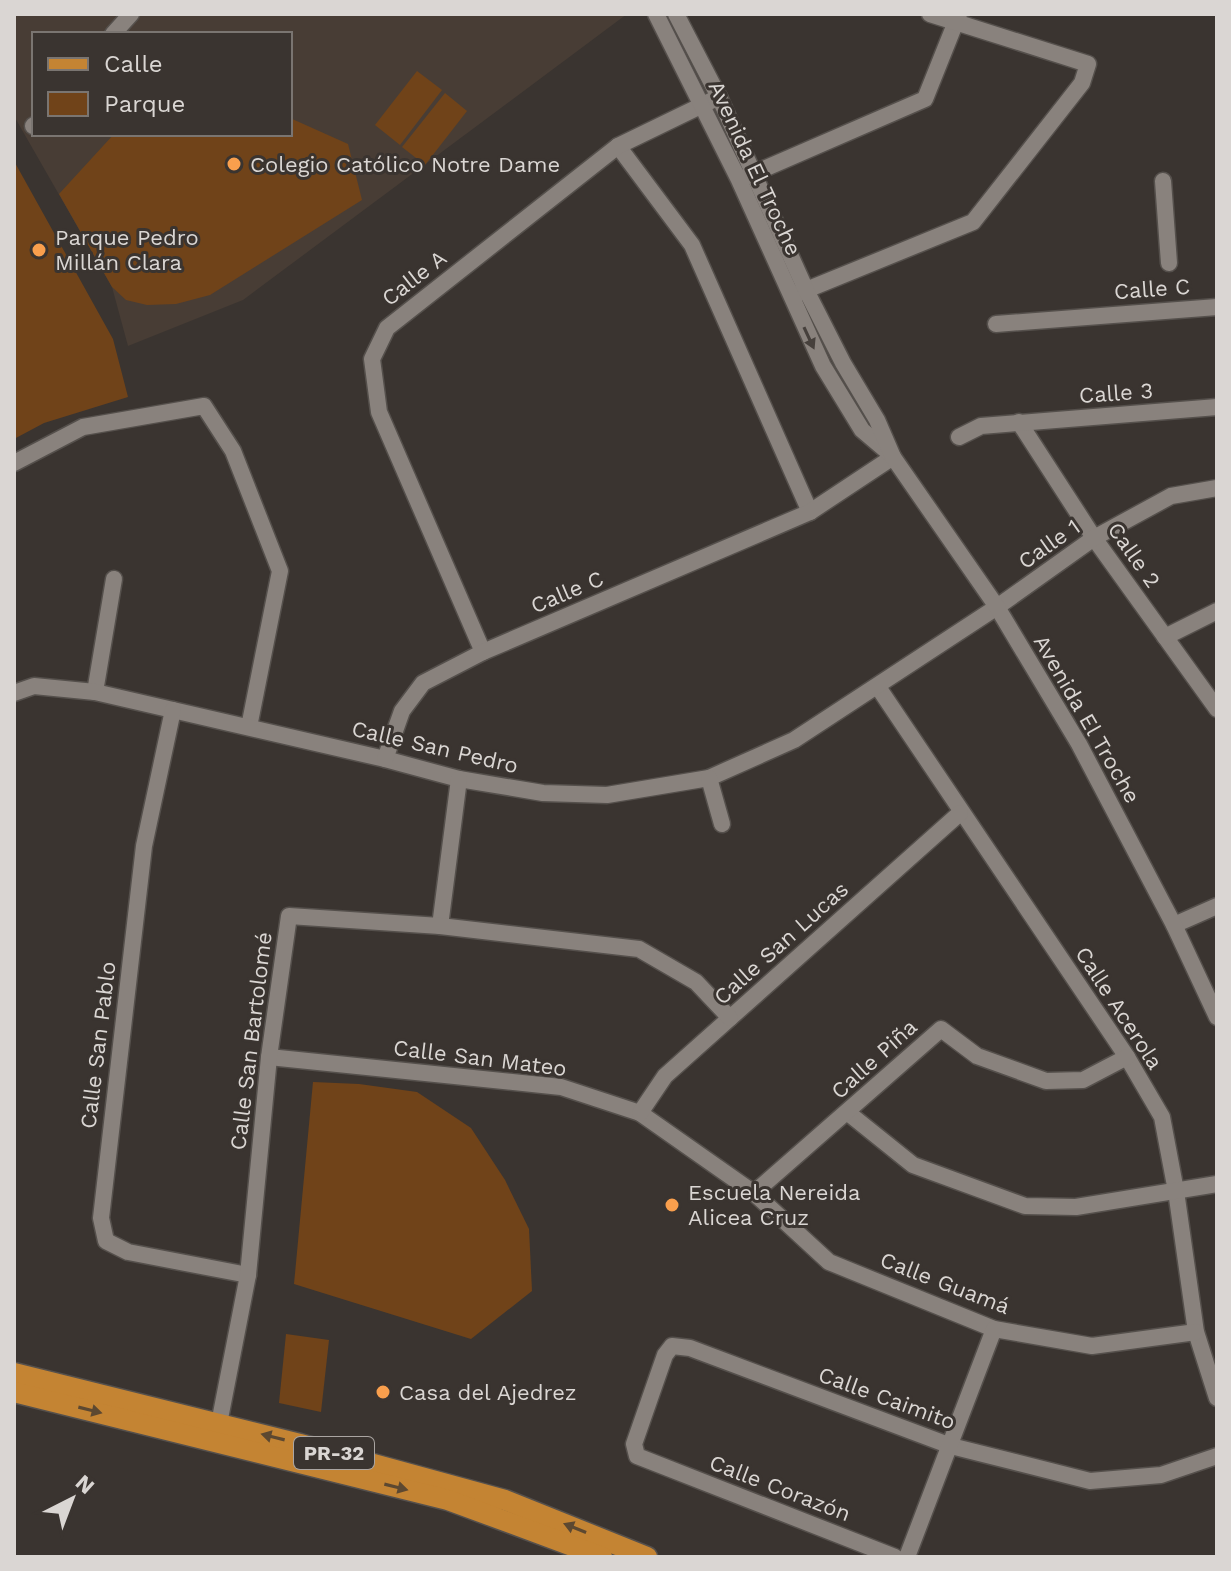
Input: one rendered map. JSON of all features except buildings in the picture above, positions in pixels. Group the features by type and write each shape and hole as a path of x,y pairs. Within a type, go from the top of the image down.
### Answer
{"main road":[{"name":"PR-32","path":"14,1373 217,1432"},
{"name":"PR-32","path":"14,1392 217,1432 490,1496 602,1557"},
{"name":"PR-32","path":"541,1524 647,1557"}],"street":[{"path":"115,32 131,14"},
{"name":"Avenida El Troche","path":"656,14 703,104 747,176 843,363 877,420 893,457 997,607 1079,744 1174,925 1217,1017"},
{"name":"Avenida El Troche","path":"676,14 719,97 790,297 823,366 862,430 893,457"},
{"path":"790,297 973,222 1082,83 1088,64 958,18 930,14"},
{"path":"747,176 925,99 958,18"},
{"name":"Calle A","path":"483,652 379,412 372,359 387,328 618,146 719,97"},
{"path":"618,146 692,245 810,512"},
{"path":"1163,181 1169,263"},
{"name":"Calle C","path":"996,324 1217,307"},
{"path":"14,463 83,427 204,406 233,451 280,571 249,727"},
{"name":"Calle 3","path":"959,437 981,426 1217,407"},
{"name":"Calle 2","path":"1019,422 1094,538 1217,709"},
{"name":"Calle C","path":"385,759 402,711 423,683 483,652 810,512 893,457"},
{"name":"Calle 1","path":"997,607 1094,538 1171,496 1217,488"},
{"path":"95,692 114,579"},
{"name":"Calle San Pedro","path":"14,693 34,686 95,692 459,779 543,793 607,795 709,778 794,740 997,607"},
{"path":"1165,637 1217,611"},
{"name":"Calle Acerola","path":"878,687 1127,1057 1162,1117 1196,1332 1217,1398"},
{"name":"Calle San Pablo","path":"173,710 144,846 101,1218 106,1241 128,1252 248,1275"},
{"path":"709,778 722,824"},
{"path":"440,926 459,779"},
{"name":"Calle San Lucas","path":"640,1113 665,1076 960,813"},
{"path":"1174,925 1217,906"},
{"name":"Calle San Bartolomé","path":"217,1432 248,1275 269,1057 289,916 440,926 639,949 696,982 730,1018"},
{"name":"Calle Piña","path":"754,1193 941,1029 977,1056 1046,1081 1083,1080 1127,1057"},
{"name":"Calle San Mateo","path":"269,1057 561,1087 640,1113 754,1193"},
{"path":"847,1112 913,1165 1025,1206 1076,1207 1217,1184"},
{"name":"Calle Guamá","path":"754,1193 829,1262 994,1329 1092,1346 1196,1332"},
{"path":"907,1557 994,1329"},
{"name":"Calle Caimito","path":"649,1460 637,1456 634,1444 665,1355 672,1346 690,1348 951,1446 1090,1481 1161,1475 1217,1456"},
{"name":"Calle Corazón","path":"649,1460 895,1557"}],"shaded area":[{"name":"Colegio Católico Notre Dame","path":"14,14 627,14 243,300 128,346 112,287 14,116"}],"green space":[{"path":"417,71 442,90 400,145 375,125"},
{"path":"445,93 467,111 425,165 402,147"},
{"path":"292,119 348,144 362,200 210,295 176,304 147,305 126,300 112,287 59,194 112,136 292,136"},
{"name":"Parque Pedro Millán Clara","path":"14,161 113,339 128,397 44,423 14,439"},
{"path":"313,1082 359,1084 417,1092 471,1128 505,1180 529,1229 532,1291 471,1339 294,1284"},
{"path":"286,1334 329,1340 321,1412 279,1403"}],"place":[{"name":"Colegio Católico Notre Dame","path":"234,164"},
{"name":"Parque Pedro Millán Clara","path":"39,250"},
{"name":"Escuela Nereida Alicea Cruz","path":"672,1205"},
{"name":"Casa del Ajedrez","path":"383,1392"}]}
